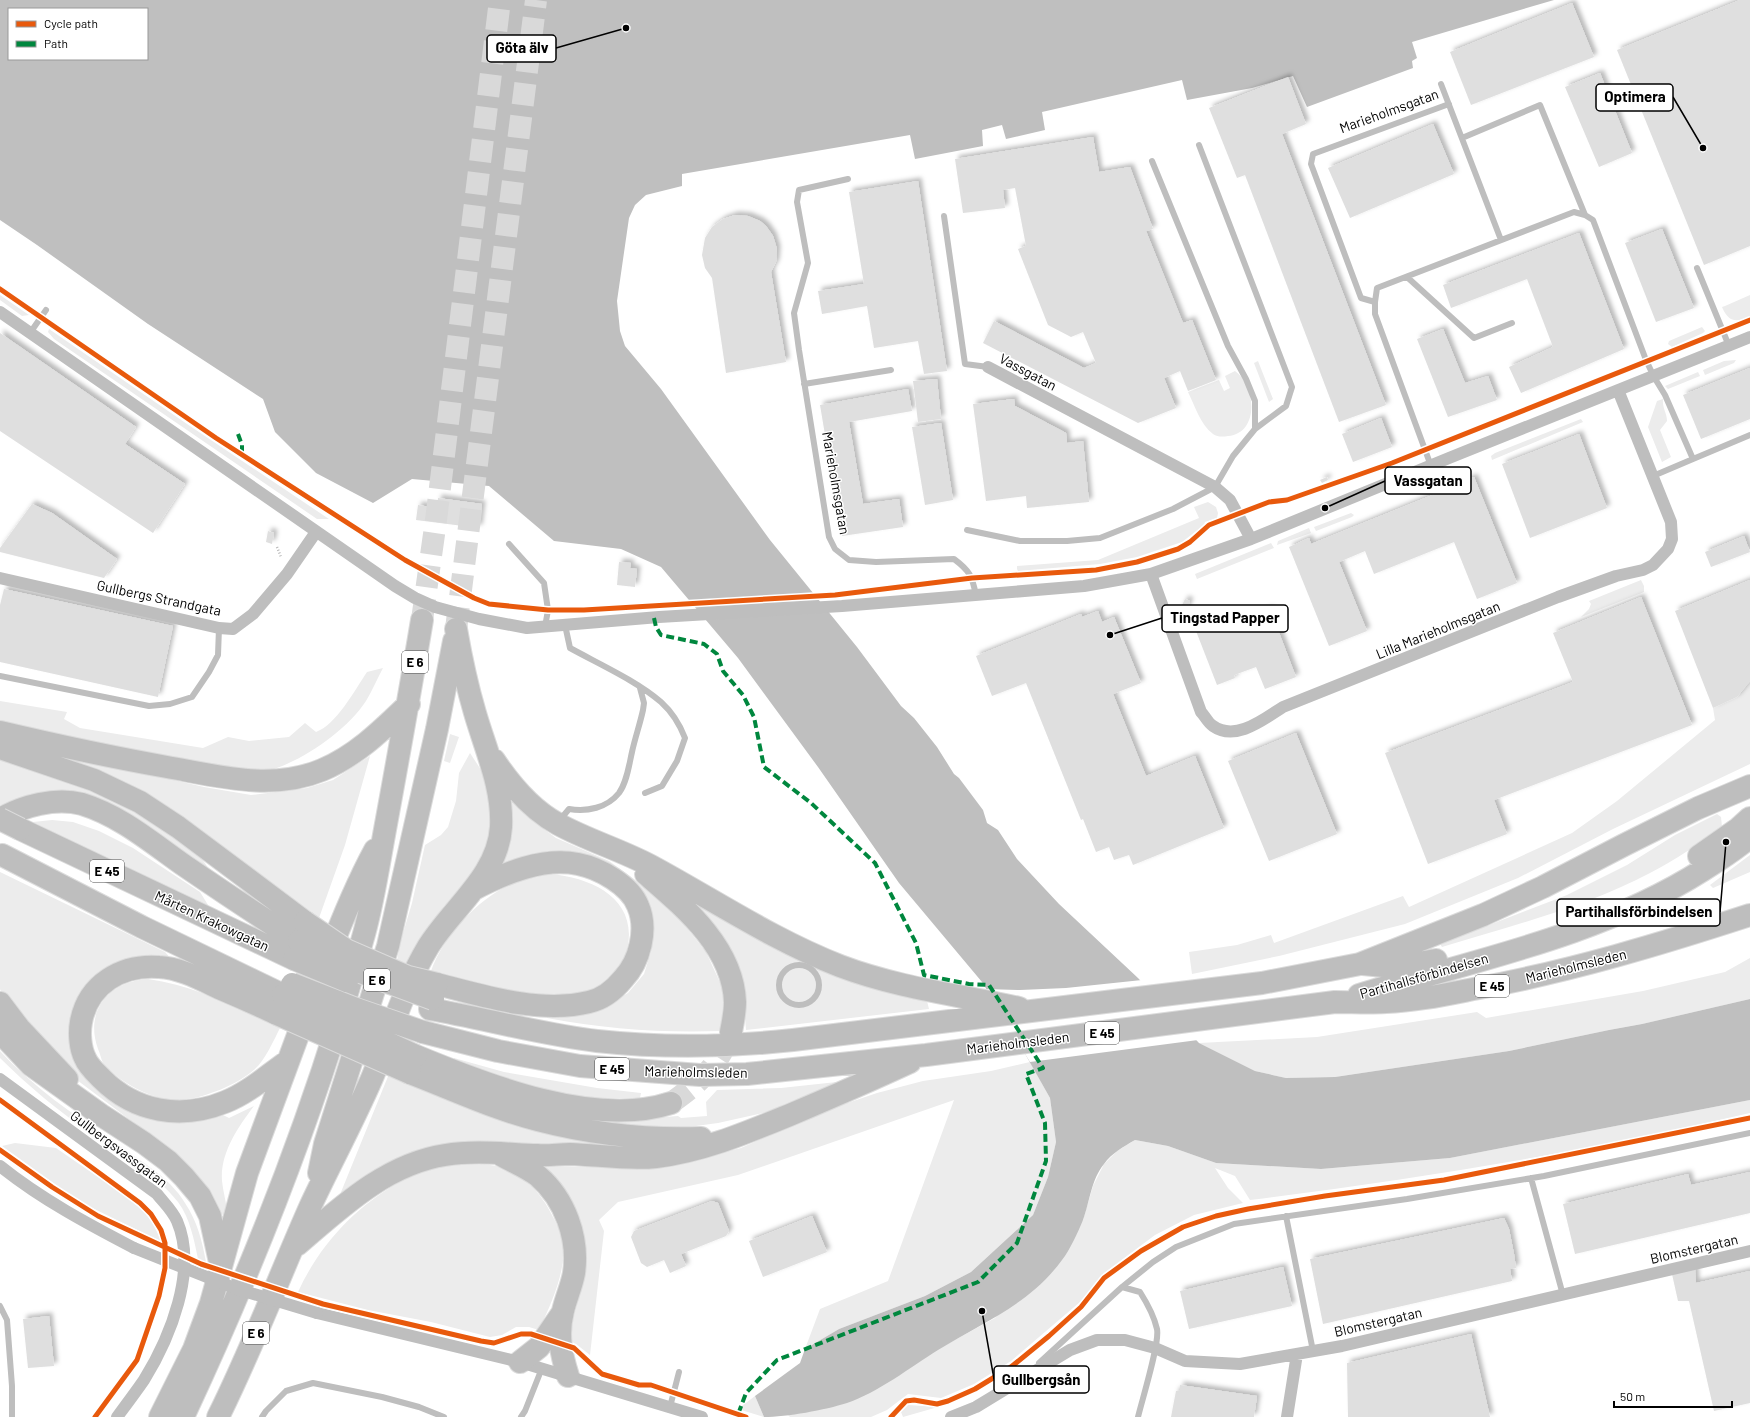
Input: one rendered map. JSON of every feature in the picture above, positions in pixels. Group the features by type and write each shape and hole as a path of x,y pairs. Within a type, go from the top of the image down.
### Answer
{"highway":[{"name":"E 6","path":"183,1417 252,1262 320,1083 365,932 409,704 422,620"},
{"name":"E 6","path":"218,1417 233,1387 311,1205 325,1144 388,946 437,728 456,629 465,675 478,724 488,753"},
{"path":"0,732 109,757 222,777 254,781 279,780 298,778 315,773 340,761 363,745 409,704"},
{"path":"0,748 94,780 140,802 184,831 299,941"},
{"path":"488,753 531,803 557,823 612,847 674,899 696,922 726,963 732,983 735,1002 731,1032"},
{"path":"311,1205 337,1155 372,1079 413,976 427,948 442,926 472,891 488,868 495,852 501,828 500,793 488,753"},
{"name":"Marieholmsleden","path":"612,847 650,866 776,937 806,959 841,966 880,980 998,1010 1033,1012 1262,983 1360,964 1483,915 1543,887 1698,808 1750,786"},
{"path":"0,819 36,805 58,802 80,804 104,813 128,825 247,909 299,941 346,950 408,977 433,997 497,1000 528,1005 570,1006 589,1002 605,996 628,974 641,949 643,924 638,905 625,888 603,871 578,863 550,862 517,870 493,879 472,891"},
{"name":"Partihallsförbindelsen","path":"1334,1002 1450,970 1565,934 1637,906 1686,872 1718,843 1750,818"},
{"name":"Mårten Krakowgatan","path":"0,819 20,829 299,941 363,987 433,997"},
{"path":"160,1417 194,1349 212,1303 247,1173 342,919 361,875 384,833"},
{"name":"Partihallsförbindelsen","path":"1360,964 1394,967 1428,962 1561,922 1686,872 1736,850 1750,838"},
{"name":"Mårten Krakowgatan","path":"1,854 119,901 207,946 282,997 356,1009 423,1032"},
{"name":"Marieholmsleden","path":"423,1032 498,1051 580,1066 693,1074 747,1074 926,1055 1334,1002 1387,1002 1415,999 1504,983 1604,960 1750,915"},
{"path":"288,1061 244,1092 225,1102 205,1108 182,1111 159,1110 134,1103 113,1090 96,1074 84,1058 80,1029 82,1015 90,995 98,987 120,973 144,967 160,967 282,997 413,1064 522,1115 614,1136 652,1139 733,1136"},
{"name":"Marieholmsleden","path":"433,997 461,1014 526,1029 595,1040 649,1045 717,1046 794,1040 998,1010"},
{"path":"0,1003 19,1028 100,1114"},
{"path":"0,1032 31,1065 128,1132 168,1162 200,1196 210,1216 221,1270"},
{"path":"293,1249 360,1193 394,1172 416,1162 444,1155 497,1153 655,1157 684,1152 733,1136 858,1087 926,1055"},
{"path":"413,1064 549,1101 589,1108 620,1110 645,1109 671,1103"},
{"path":"497,1153 538,1176 551,1190 562,1206 569,1220 573,1235 574,1272 563,1313 559,1344 568,1376"},
{"path":"520,1362 539,1347 563,1313"}],"street":[{"path":"0,312 316,532 414,598 435,607 479,619 527,628 842,606 1084,586 1151,574 1250,539 1750,338"},
{"name":"Vassgatan","path":"988,367 1215,487 1230,500 1250,539"},
{"name":"Lilla Marieholmsgatan","path":"1151,574 1201,712 1212,726 1234,733 1254,725 1283,707 1558,597 1616,576 1643,570 1653,565 1662,557 1668,550 1672,539 1671,522 1618,390"},
{"name":"Gullbergs Strandgata","path":"0,578 219,628 233,629 253,614 287,574 316,532"},
{"name":"Gullbergsvassgatan","path":"0,1079 156,1194 169,1208 177,1221 182,1236 184,1276 178,1300 164,1342 144,1380 117,1417"},
{"path":"3,1170 91,1226 134,1248 237,1289 317,1314 542,1368 702,1417"},
{"name":"Blomstergatan","path":"951,1417 976,1407 1070,1350 1097,1340 1125,1340 1155,1348 1185,1361 1240,1364 1342,1346 1750,1251"},
{"path":"1287,1417 1297,1354"}],"lane":[{"path":"1441,84 1449,104"},
{"name":"Marieholmsgatan","path":"1374,302 1361,298 1311,164 1313,154 1449,104 1501,240"},
{"path":"1462,138 1540,105 1584,215"},
{"path":"967,530 1020,541 1067,541 1100,538 1174,509 1215,487 1232,456 1255,429 1286,406 1292,387 1199,145"},
{"path":"1152,161 1228,346 1246,379 1255,400 1255,429"},
{"name":"Marieholmsgatan","path":"848,179 799,190 796,202 808,262 794,313 798,350 828,537 835,549 849,560 876,562 954,558 967,569 972,578 976,595"},
{"path":"1431,466 1375,314 1374,302 1377,288 1574,212 1593,220 1654,377 1666,395 1693,459"},
{"name":"Vassgatan","path":"944,216 965,364 988,367"},
{"path":"1697,268 1729,346"},
{"path":"1407,276 1474,338 1512,323"},
{"path":"30,333 46,310"},
{"path":"804,384 891,370"},
{"path":"1653,476 1750,435"},
{"path":"509,544 544,583 548,610 546,627"},
{"path":"565,625 570,648 662,702 679,723 685,738 677,761 662,786 645,793"},
{"path":"0,676 149,706 170,704 192,697 209,672 218,656 219,628"},
{"path":"557,823 569,809 581,811 595,809 609,802 619,793 625,779 643,710 644,703 640,688"},
{"path":"806,959 810,969 815,974 819,987 817,994 807,1004 800,1006 793,1005 782,997 778,983 784,971 790,966 806,959"},
{"path":"1021,1381 1122,1287 1153,1262 1176,1247 1234,1224 1407,1199 1532,1178 1750,1132"},
{"path":"1532,1178 1563,1295"},
{"path":"1286,1216 1313,1351"},
{"path":"1122,1287 1140,1292 1158,1330 1138,1417"},
{"path":"0,1306 7,1320 12,1386 12,1417"},
{"path":"521,1417 542,1368"},
{"path":"670,1406 680,1372"},
{"path":"262,1417 286,1391 313,1383 382,1397 419,1407 444,1417"}],"shaded area":[{"path":"0,0 1554,0 1412,42 1417,58 1412,61 1413,68 1307,107 1293,76 1252,88 1187,100 1182,80 1042,112 1045,130 1006,139 1002,125 982,130 983,146 915,159 910,135 682,174 682,186 646,195 635,205 629,218 617,301 620,331 625,346 661,389 770,540 857,647 901,706 914,718 937,747 954,774 959,778 983,810 987,823 998,830 1017,859 1059,904 1138,978 1199,1043 1255,1071 1286,1078 1335,1077 1509,1051 1642,1024 1750,999 1750,1100 1450,1158 1321,1169 1216,1163 1168,1146 1135,1140 1114,1153 1104,1164 1096,1177 1083,1220 1068,1251 1049,1276 1020,1301 938,1350 894,1379 858,1399 817,1411 784,1416 764,1417 755,1396 800,1363 805,1349 839,1329 925,1296 971,1272 1033,1215 1048,1177 1056,1142 1050,1098 1011,1029 982,982 899,883 818,767 738,658 661,567 621,549 554,541 489,486 412,479 373,503 316,473 275,432 263,399 148,324 0,220"},
{"path":"0,295 29,315 22,316 0,300"},
{"path":"1750,295 1750,317 1741,320 1730,319 1722,307"},
{"path":"1702,327 1705,331 1703,333 1672,347 1668,344 1669,341"},
{"path":"49,329 329,519 317,519 54,339 48,332"},
{"path":"1736,360 1734,363 1705,375 1703,370 1724,361"},
{"path":"1258,361 1273,399 1269,402 1254,363"},
{"path":"1235,371 1242,378 1247,387 1250,397 1250,418 1246,427 1238,433 1226,436 1216,436 1208,430 1201,420 1188,392 1219,380 1224,391 1230,388 1225,376"},
{"path":"1698,372 1700,376 1668,389 1665,386"},
{"path":"1663,399 1667,421 1660,430 1671,457 1662,462 1648,427 1657,401"},
{"path":"1581,419 1583,422 1492,460 1491,456 1495,453"},
{"path":"1208,502 1216,507 1218,513 1217,518 1205,522 1204,525 1182,542 1137,557 1100,564 1018,571 1017,569 1017,566 1098,560 1199,518 1194,507"},
{"path":"1351,513 1354,515 1352,517 1316,531 1314,527"},
{"path":"1309,528 1311,533 1277,545 1278,541"},
{"path":"1271,543 1274,548 1197,579 1195,574"},
{"path":"1641,580 1644,586 1644,592 1581,617 1589,609 1591,604 1589,601"},
{"path":"383,668 366,701 346,725 304,756 273,769 259,773 174,761 0,724 0,701 67,712 64,719 80,728 203,748 228,737 249,741 289,737 305,723 316,732 323,728 338,715 367,672"},
{"path":"1750,681 1750,764 1613,829 1518,878 1405,924 1279,956 1192,974 1189,952 1237,945 1271,935 1274,943 1403,896 1409,907 1572,833 1617,801 1715,720 1713,708 1737,697"},
{"path":"450,734 459,737 450,763 444,761"},
{"path":"6,741 204,787 251,795 307,788 333,780 370,756 345,845 319,918 247,867"},
{"path":"470,753 483,773 492,811 488,845 478,865 424,933 408,964 397,960 425,845 441,835 448,827 456,801 459,773"},
{"path":"0,759 92,790 125,806 157,824 197,852 209,869 127,814 0,805"},
{"path":"510,792 516,802 533,821 556,838 609,861 657,897 683,923 706,952 724,991 721,1031 655,1031 590,1025 547,1018 546,1011 609,1004 628,993 644,974 651,952 653,933 606,866 494,873 506,849 512,832"},
{"path":"1717,814 1721,817 1722,827 1669,863 1626,885 1548,915 1442,947 1440,944 1567,895 1627,865 1675,835"},
{"path":"52,820 73,822 99,831 133,848 200,892 213,913 33,822"},
{"path":"1750,855 1750,872 1713,888 1710,885"},
{"path":"0,872 165,952 174,962 155,958 77,1003 108,1097 221,1114 229,1118 254,1106 231,1141 224,1160 222,1181 227,1211 221,1216 213,1200 189,1166 182,1159 69,1074 2,994 0,989"},
{"path":"550,874 567,876 584,881 599,888 612,896 621,908 627,921 629,938 625,957 611,980 601,988 587,995 556,997 538,996 502,990 431,971 446,941 470,913 484,901 498,891 514,883 529,877"},
{"path":"686,897 819,968 861,985 927,1001 929,1009 746,1030 741,970 726,945"},
{"path":"1750,958 1750,999 1642,1024 1509,1051 1335,1077 1286,1078 1255,1071 1199,1043 1317,1037 1477,1012 1486,1018 1643,991 1725,972"},
{"path":"148,979 183,987 216,998 280,1028 269,1050 259,1065 248,1075 230,1085 211,1093 183,1100 173,1100 151,1095 119,1078 103,1063 95,1035 95,1022 98,1010 104,1000 122,985"},
{"path":"0,1051 26,1077 54,1100 152,1169 171,1185 185,1203 193,1217 201,1238 206,1262 198,1259 186,1215 178,1202 169,1192 148,1173 91,1134 44,1098 0,1058"},
{"path":"454,1058 504,1072 597,1088 641,1093 640,1098 578,1098 523,1086 453,1062"},
{"path":"1030,1062 1050,1098 1056,1142 1048,1177 1033,1215 971,1272 925,1296 839,1329 805,1349 820,1309 888,1281 954,1100 738,1175 618,1202 599,1220 604,1231 590,1355 576,1344 568,1340 582,1284 568,1200 546,1166 630,1168 687,1161 741,1148 821,1112 877,1093 923,1081 991,1071"},
{"path":"389,1074 455,1103 505,1122 553,1135 605,1145 605,1148 469,1144 339,1197"},
{"path":"846,1081 763,1113 718,1123 681,1128 605,1126 562,1115 622,1120 678,1116 681,1118 707,1116 706,1102 717,1090 781,1088"},
{"path":"1750,1100 1750,1113 1688,1127 1564,1152 1439,1174 1313,1192 1250,1200 1235,1176 1215,1168 1228,1188 1243,1203 1194,1215 1155,1235 1104,1273 1080,1302 1011,1361 974,1384 941,1398 908,1394 887,1410 871,1417 790,1417 788,1415 811,1411 942,1347 995,1318 1083,1220 1093,1186 1104,1164 1117,1151 1135,1140 1168,1146 1216,1163 1321,1169 1450,1158"},
{"path":"15,1143 56,1148 127,1197 144,1212 152,1222 162,1242 80,1202 2,1146"},
{"path":"459,1165 490,1165 501,1167 520,1176 542,1199 557,1224 564,1245 563,1260 556,1291 539,1330 529,1327 516,1327 502,1335 490,1337 431,1322 368,1310 298,1292 316,1259 327,1244 353,1216 367,1204 382,1193 416,1173 436,1168"},
{"path":"755,1396 764,1417 738,1409"},
{"path":"908,1405 938,1407 903,1417 901,1412"}],"pier":[{"path":"1142,980 1198,1040 1030,1062 985,989 1020,990 1066,988"}],"building":[{"path":"1740,0 1750,0 1750,246 1704,265 1617,50"},
{"path":"1572,3 1594,57 1471,105 1450,52"},
{"path":"1600,73 1632,153 1599,167 1565,87"},
{"path":"1288,77 1306,124 1282,134 1386,405 1339,422 1245,175 1237,178 1209,108"},
{"path":"1433,124 1454,174 1350,218 1328,168"},
{"path":"1093,137 1099,172 1130,167 1153,229 1146,231 1183,323 1192,320 1216,380 1188,391 1180,371 1164,378 1176,408 1138,423 983,343 994,321 1084,368 1096,363 1083,332 1071,337 1048,325 1018,249 1026,246 1015,188 1003,190 1005,208 963,213 955,159"},
{"path":"918,181 947,371 924,374 918,341 874,348 867,306 822,314 818,291 864,284 849,192"},
{"path":"735,215 748,216 760,221 766,226 773,236 777,249 776,262 771,272 786,362 726,373 712,278 705,268 702,255 705,238 712,227 723,219"},
{"path":"1662,229 1694,308 1656,322 1625,243"},
{"path":"1579,233 1624,349 1521,393 1509,367 1553,347 1527,279 1451,308 1443,285"},
{"path":"1443,329 1465,383 1488,376 1497,400 1448,417 1417,339"},
{"path":"0,333 136,427 125,444 185,484 153,533 0,431"},
{"path":"1750,368 1750,419 1701,439 1683,395"},
{"path":"937,379 941,419 918,422 913,381"},
{"path":"908,389 912,411 849,422 863,504 899,499 903,527 842,536 820,405"},
{"path":"1014,399 1015,406 1066,433 1067,443 1083,441 1089,502 1027,508 1026,496 986,501 973,404"},
{"path":"1381,418 1392,447 1353,462 1342,434"},
{"path":"941,423 953,500 925,505 912,427"},
{"path":"1579,434 1607,508 1530,538 1502,464"},
{"path":"1327,477 1328,480 1322,483 1320,480"},
{"path":"1474,477 1517,583 1477,599 1454,542 1374,574 1365,551 1339,562 1367,631 1329,646 1289,547 1309,538 1311,544"},
{"path":"438,498 482,504 479,528 416,520 418,505 437,508"},
{"path":"32,504 52,513 117,559 104,578 0,552 0,548"},
{"path":"268,531 274,533 272,544 266,542"},
{"path":"1744,536 1750,552 1711,567 1705,552"},
{"path":"619,562 631,563 630,568 637,569 635,587 617,585"},
{"path":"1750,580 1750,681 1737,697 1713,708 1675,611"},
{"path":"4,589 173,626 158,697 0,662 0,605"},
{"path":"1641,597 1692,725 1494,800 1507,834 1428,864 1385,753 1573,682 1553,633"},
{"path":"1185,599 1190,601 1186,611 1180,609"},
{"path":"1270,609 1296,677 1265,689 1256,667 1234,675 1235,678 1217,685 1196,631 1214,624 1216,630"},
{"path":"1098,611 1102,622 1114,617 1141,683 1113,694 1146,776 1195,756 1224,828 1133,865 1129,855 1114,860 1109,847 1096,852 1083,819 1081,820 1026,683 992,696 976,656 1081,614 1082,617"},
{"path":"1296,733 1337,834 1269,861 1228,761"},
{"path":"1750,1172 1750,1213 1575,1254 1563,1204 1688,1174 1691,1185"},
{"path":"712,1201 718,1203 729,1231 726,1236 681,1254 686,1266 670,1273 664,1260 647,1267 641,1263 631,1237 634,1231"},
{"path":"812,1216 827,1252 763,1277 749,1241"},
{"path":"1504,1218 1509,1229 1516,1268 1510,1269 1512,1281 1323,1324 1310,1259"},
{"path":"1283,1267 1292,1306 1189,1329 1180,1291"},
{"path":"1695,1269 1696,1283 1750,1271 1750,1403 1714,1411 1689,1301 1678,1301 1672,1274"},
{"path":"49,1316 54,1366 28,1368 23,1319"},
{"path":"1471,1334 1490,1417 1348,1417 1347,1363"},
{"path":"1180,1385 1257,1396 1254,1417 1171,1417 1176,1391 1180,1390"}],"tunnel":[{"path":"422,620 436,520 500,0"},
{"path":"456,629 536,0"},
{"path":"671,1103 707,1073 720,1055 731,1032"}],"marked path":[{"path":"238,434 242,445 242,455"},
{"path":"654,618 656,627 661,635 704,644 717,654 723,671 743,695 754,717 764,767 811,803 875,863 916,943 924,975 969,984 989,985 1043,1068 1026,1074 1045,1123 1046,1161 1017,1243 978,1282 777,1360 746,1393 737,1417"}],"cycle path":[{"path":"0,289 216,438 405,560 474,598 489,604 548,610 584,610 835,595 972,578 1096,570 1137,562 1178,549 1190,542 1209,525 1269,502 1287,500 1392,463 1750,320"},
{"path":"0,1100 140,1203 151,1214 161,1230 165,1243 165,1268 159,1296 137,1360 95,1417"},
{"path":"891,1417 906,1401 914,1400 937,1404 948,1401 975,1389 1011,1367 1081,1307 1104,1278 1141,1251 1183,1227 1216,1216 1248,1209 1325,1196 1444,1180 1750,1118"},
{"path":"0,1150 52,1187 98,1216 201,1264 323,1304 481,1341 494,1343 521,1334 531,1334 574,1348 602,1374 639,1385 651,1385 746,1417"}],"place":[{"name":"Göta älv","path":"626,28"},
{"name":"Optimera","path":"1703,148"},
{"name":"Vassgatan","path":"1325,508"},
{"name":"Tingstad Papper","path":"1110,635"},
{"name":"Partihallsförbindelsen","path":"1726,842"},
{"name":"Gullbergsån","path":"982,1311"}]}
